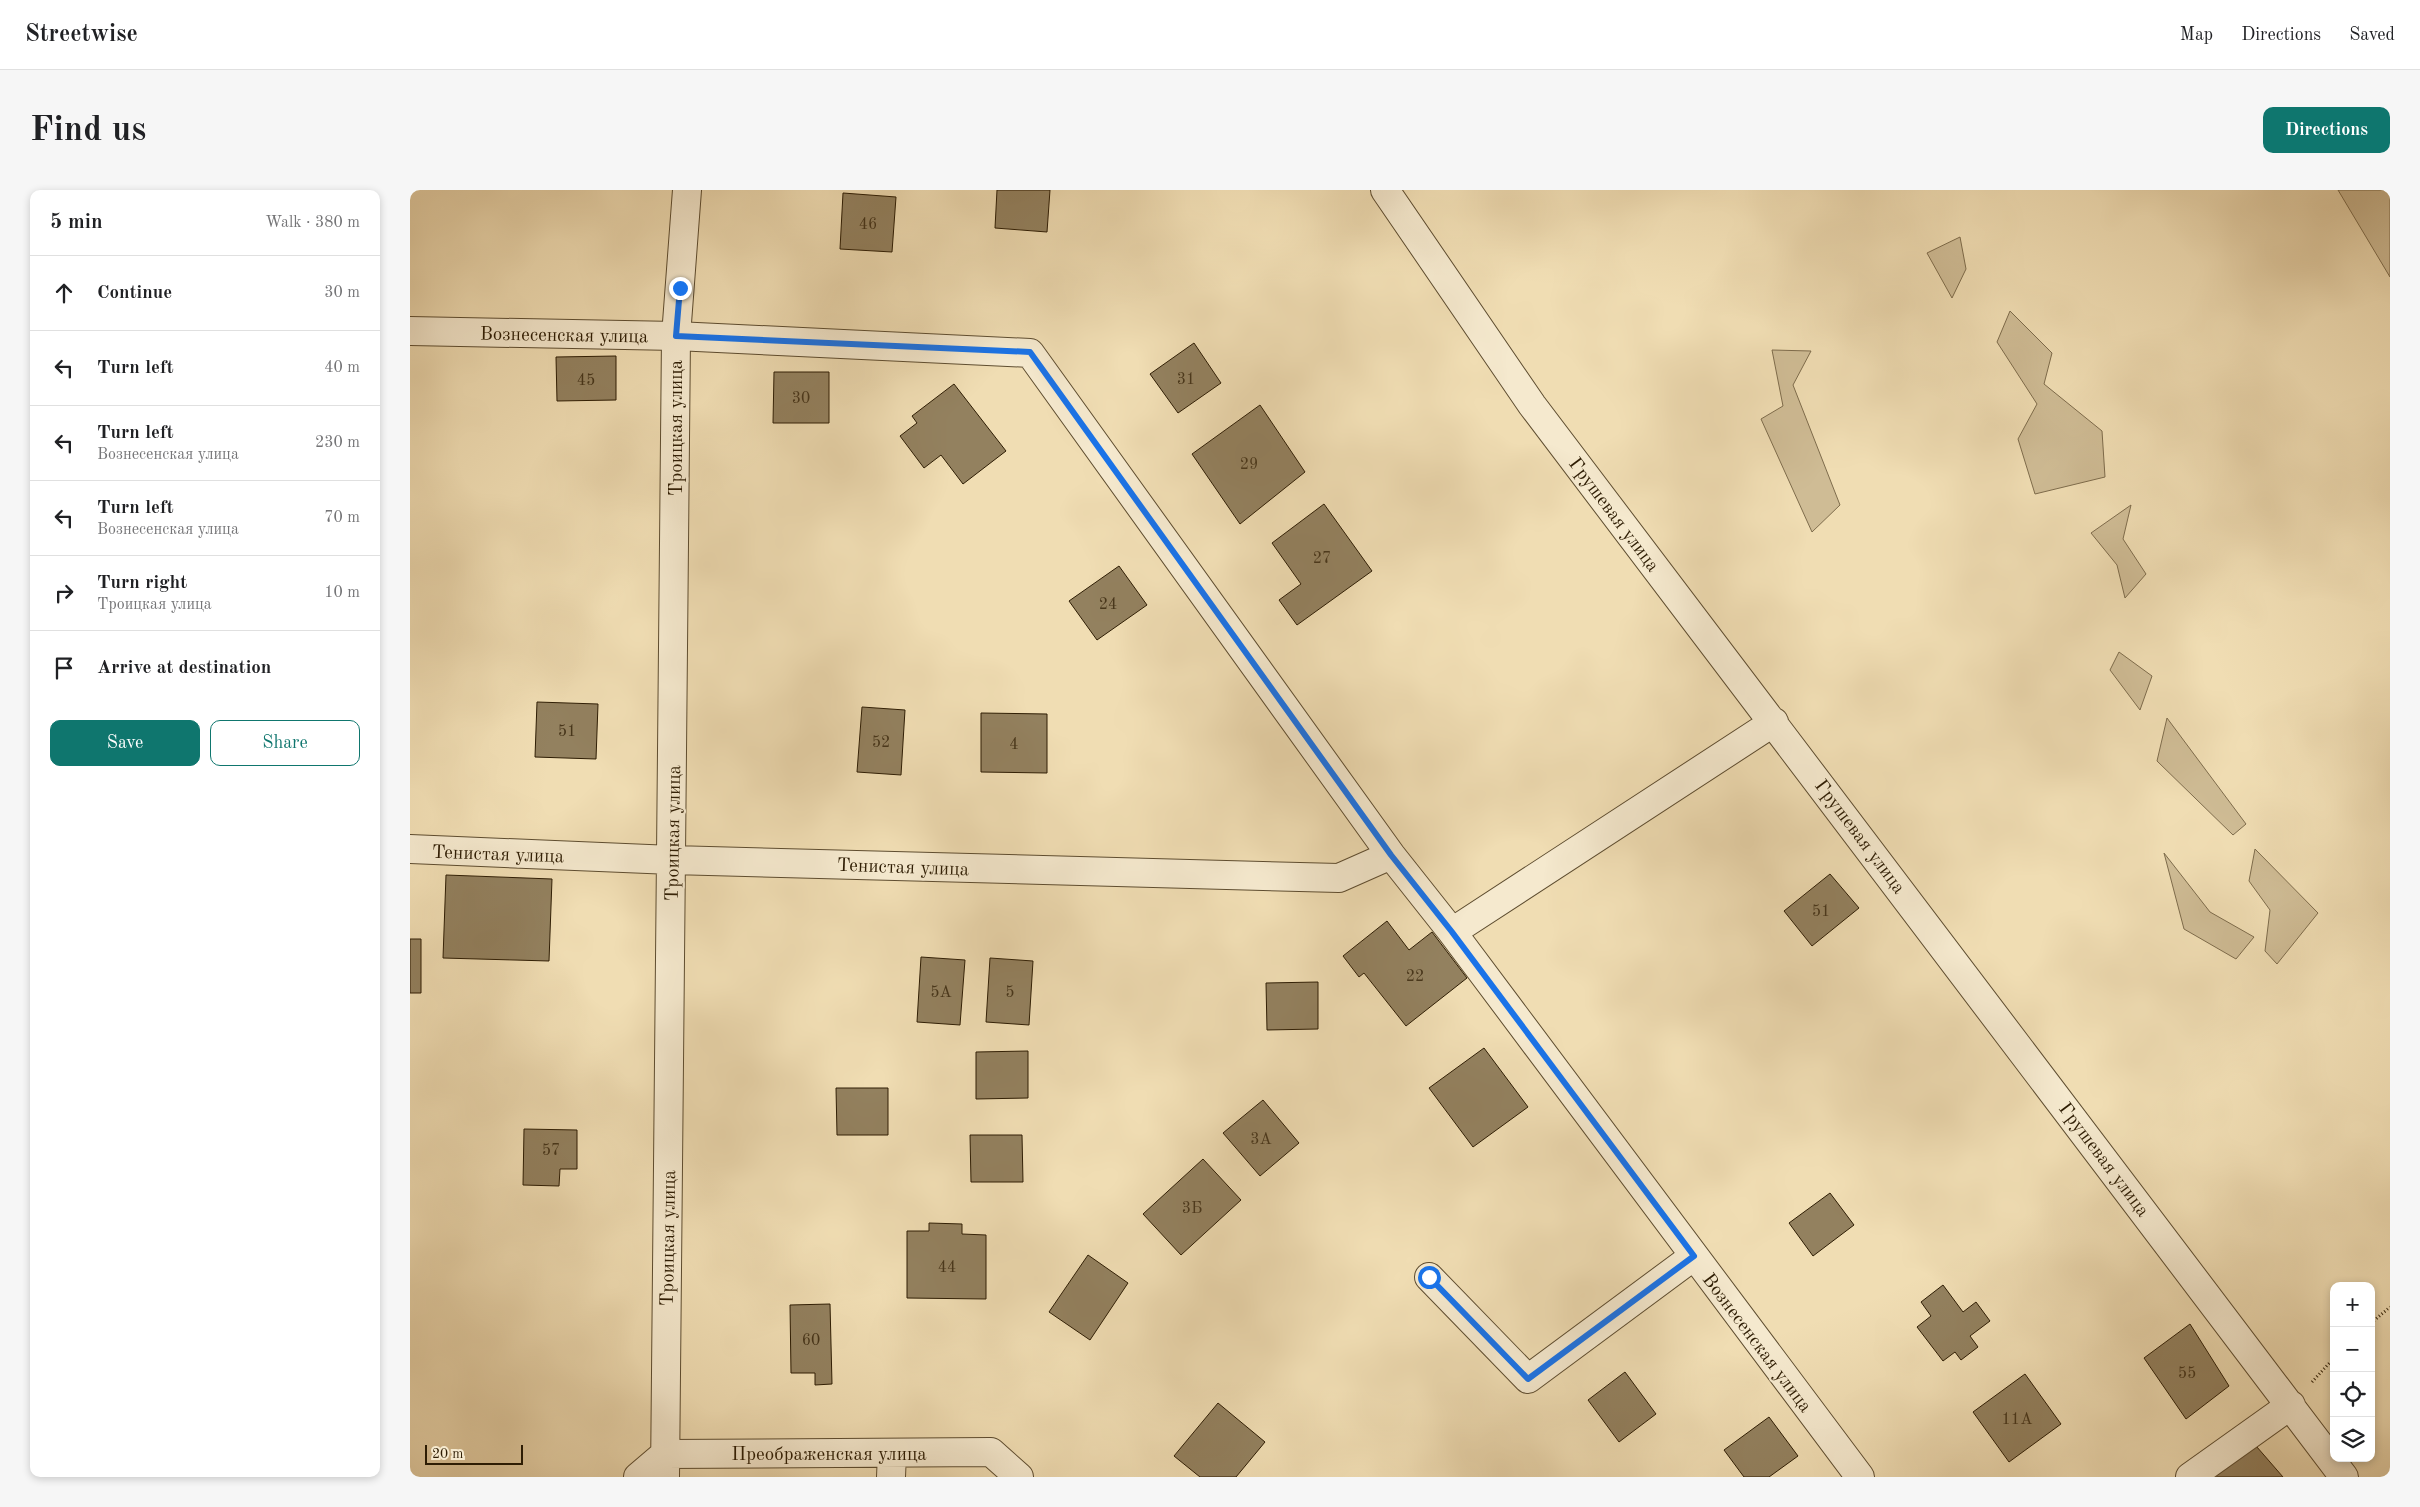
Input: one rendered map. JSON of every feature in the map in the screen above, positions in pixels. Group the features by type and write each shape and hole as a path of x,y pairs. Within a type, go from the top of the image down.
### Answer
{"street":[{"name":"Троицкая улица","path":"665,1465 676,336 687,190"},
{"name":"Грушевая улица","path":"1385,190 1532,405 1774,722 2344,1477"},
{"name":"Вознесенская улица","path":"410,332 676,336 1030,352 1391,855 1452,932 1860,1477"},
{"path":"1452,932 1774,722"},
{"name":"Тенистая улица","path":"410,849 672,860 1339,878 1391,855"},
{"path":"1429,1277 1528,1379 1694,1256"},
{"path":"2190,1477 2291,1405"},
{"name":"Преображенская улица","path":"665,1465 891,1465 991,1452 1019,1477"},
{"path":"638,1477 665,1465"}],"path":[{"path":"2375,1320 2390,1308"}],"shaded area":[{"path":"2338,190 2390,190 2390,277"},
{"path":"1960,237 1966,269 1952,298 1927,253"},
{"path":"2010,311 2052,353 2044,384 2102,431 2105,477 2035,494 2018,439 2037,404 1997,342"},
{"path":"1772,350 1811,351 1793,385 1840,505 1812,532 1761,419 1783,406"},
{"path":"2131,505 2123,539 2146,574 2125,598 2117,565 2091,533"},
{"path":"2119,652 2152,676 2140,710 2110,670"},
{"path":"2167,718 2246,824 2233,835 2157,761"},
{"path":"2255,849 2318,913 2277,964 2265,951 2270,910 2249,881"},
{"path":"2164,853 2210,912 2254,937 2236,959 2184,929"}],"building":[{"path":"997,190 1050,190 1047,232 995,228"},
{"path":"843,193 896,197 892,252 840,249"},
{"path":"1194,343 1221,383 1178,413 1150,374"},
{"path":"616,356 616,400 557,401 556,357"},
{"path":"774,372 829,372 829,423 773,423"},
{"path":"954,384 1006,451 963,484 941,455 924,468 900,436 917,423 912,416"},
{"path":"1260,405 1305,472 1240,524 1192,454"},
{"path":"1324,504 1372,571 1297,625 1279,600 1301,584 1272,543"},
{"path":"1119,566 1147,605 1097,640 1069,601"},
{"path":"537,702 598,704 596,759 535,757"},
{"path":"862,707 905,710 901,775 857,772"},
{"path":"981,713 1047,714 1047,773 981,772"},
{"path":"1830,874 1859,908 1812,946 1784,911"},
{"path":"446,875 552,879 549,961 443,958"},
{"path":"1387,921 1409,950 1432,932 1467,978 1406,1026 1364,973 1359,977 1343,956"},
{"path":"410,939 421,939 421,993 410,993"},
{"path":"921,957 965,960 960,1025 917,1022"},
{"path":"990,958 1033,961 1029,1025 986,1022"},
{"path":"1318,982 1318,1029 1267,1030 1266,983"},
{"path":"1484,1048 1528,1107 1473,1147 1429,1088"},
{"path":"1028,1051 1028,1098 976,1099 976,1052"},
{"path":"836,1088 888,1088 888,1135 837,1135"},
{"path":"1263,1100 1299,1143 1260,1176 1223,1133"},
{"path":"524,1129 577,1130 577,1169 560,1169 559,1186 523,1185"},
{"path":"970,1135 1022,1135 1023,1182 971,1182"},
{"path":"1203,1159 1241,1200 1181,1255 1143,1214"},
{"path":"1830,1193 1854,1225 1813,1256 1789,1223"},
{"path":"929,1223 962,1224 962,1234 986,1235 986,1299 907,1298 907,1231 929,1231"},
{"path":"1088,1255 1128,1283 1090,1340 1049,1312"},
{"path":"1943,1285 1963,1312 1976,1302 1990,1321 1970,1336 1978,1347 1961,1360 1955,1352 1943,1361 1917,1327 1931,1316 1921,1302"},
{"path":"830,1304 832,1384 815,1385 815,1373 791,1373 790,1305"},
{"path":"2190,1324 2229,1386 2186,1419 2144,1358"},
{"path":"1625,1372 1656,1414 1619,1442 1588,1400"},
{"path":"2025,1374 2061,1424 2009,1462 1973,1412"},
{"path":"1218,1403 1265,1442 1236,1477 1200,1477 1174,1456"},
{"path":"1769,1417 1798,1456 1769,1477 1744,1477 1724,1450"},
{"path":"2250,1439 2283,1477 2209,1477"}],"route":[{"path":"680,288 676,336 1030,352 1391,855 1452,932 1694,1256 1528,1379 1429,1277"}]}
